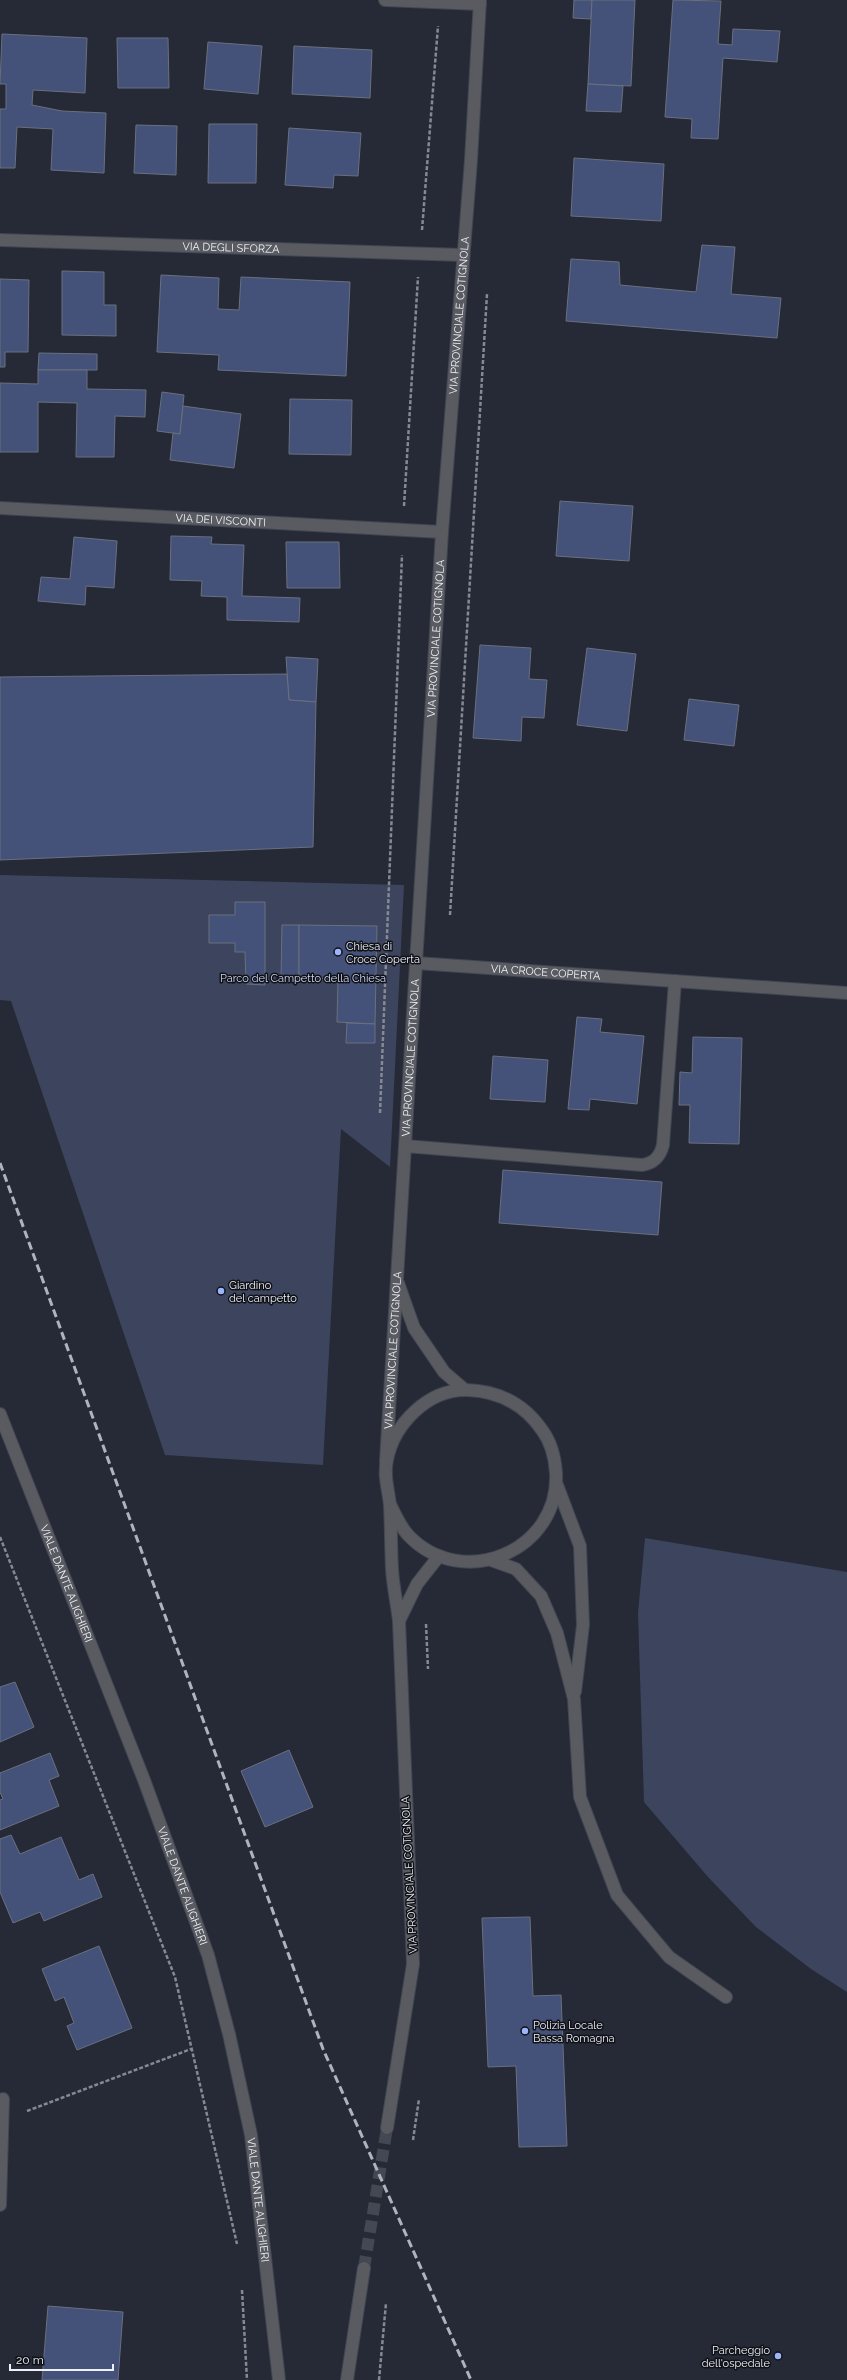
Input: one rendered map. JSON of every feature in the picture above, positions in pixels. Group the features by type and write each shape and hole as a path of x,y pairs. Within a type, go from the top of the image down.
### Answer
{"street":[{"path":"385,0 439,3 480,2"},
{"name":"VIA PROVINCIALE COTIGNOLA","path":"387,2128 413,1964 399,1621 392,1570 390,1504 385,1483 396,1278 442,532 480,2"},
{"name":"VIA DEGLI SFORZA","path":"0,240 420,253 462,256"},
{"name":"VIA DEI VISCONTI","path":"0,508 442,532"},
{"name":"VIA CROCE COPERTA","path":"416,962 847,993"},
{"name":"VIA PROVINCIALE COTIGNOLA","path":"405,1146 642,1165 649,1164 656,1159 663,1145 675,981"},
{"name":"VIA PROVINCIALE COTIGNOLA","path":"396,1278 414,1328 444,1372 465,1390"},
{"name":"VIA PROVINCIALE COTIGNOLA","path":"386,1461 393,1439 405,1420 423,1405 443,1394 465,1390 490,1392 513,1401 533,1416 547,1436 553,1454 557,1485 552,1505 543,1524 533,1535 511,1552 491,1560 462,1561 439,1556 423,1547 409,1535 398,1521 390,1504"},
{"name":"VIALE DANTE ALIGHIERI","path":"0,1414 144,1780 208,1955 229,2034 251,2134 279,2380"},
{"path":"557,1485 580,1546 583,1625 574,1699 580,1797 617,1895 669,1957 726,1998"},
{"name":"VIA PROVINCIALE COTIGNOLA","path":"399,1621 417,1584 439,1556"},
{"path":"491,1560 516,1570 541,1596 557,1633 574,1699"},
{"path":"0,2205 3,2099"},
{"path":"347,2380 364,2268"},
{"path":"352,2380 353,2334"}],"path":[{"path":"380,1116 402,530 420,253 439,3"},
{"path":"450,915 488,287"},
{"path":"0,1537 175,1977 239,2251"},
{"path":"2,2121 191,2049"},
{"path":"242,2289 247,2380"},
{"path":"379,2380 386,2302"}],"green space":[{"name":"Parco del Campetto della Chiesa","path":"0,875 404,885 390,1167 341,1129 323,1465 165,1455 11,1001 0,1000"},
{"path":"645,1538 847,1572 847,1992 811,1969 756,1927 708,1877 644,1802 638,1613"}],"building":[{"path":"574,0 592,0 591,19 573,18"},
{"path":"592,0 635,0 631,86 588,84"},
{"path":"673,0 721,1 718,44 732,45 733,29 780,31 777,62 723,58 718,139 691,138 692,119 665,117"},
{"path":"2,34 87,38 85,93 33,90 32,105 62,111 106,113 104,173 51,170 53,129 17,127 15,168 0,168 0,109 6,109 6,84 0,84"},
{"path":"117,38 168,38 169,88 118,88"},
{"path":"208,42 262,46 258,94 204,89"},
{"path":"294,46 372,50 370,98 292,94"},
{"path":"588,84 623,86 621,112 586,111"},
{"path":"209,124 257,124 256,183 208,183"},
{"path":"136,125 177,126 176,175 134,173"},
{"path":"289,128 361,133 358,176 334,175 333,188 285,185"},
{"path":"574,158 664,164 661,221 571,216"},
{"path":"702,245 735,247 731,294 781,298 777,338 566,321 571,259 619,262 620,285 696,292"},
{"path":"62,271 104,272 104,305 116,305 116,336 62,335"},
{"path":"161,275 219,278 218,309 239,310 241,277 350,282 346,376 218,370 219,355 157,352"},
{"path":"0,279 29,280 28,352 5,352 5,367 0,367"},
{"path":"39,353 97,354 97,370 38,370"},
{"path":"38,370 87,370 87,389 146,390 145,417 115,416 114,457 76,457 77,403 38,402 38,452 0,452 0,383 38,384"},
{"path":"162,392 184,395 180,434 157,431"},
{"path":"290,399 352,400 351,455 289,454"},
{"path":"183,406 241,414 234,468 170,460 173,433 180,434"},
{"path":"560,501 633,506 629,561 556,556"},
{"path":"171,536 212,537 211,544 244,545 242,596 300,598 299,622 227,620 227,597 201,596 202,581 170,580"},
{"path":"74,537 117,541 114,588 86,586 85,605 38,601 41,577 70,579"},
{"path":"286,542 339,542 340,588 287,588"},
{"path":"480,645 531,648 529,679 547,680 544,718 522,717 521,741 473,738"},
{"path":"587,648 636,654 627,731 577,725"},
{"path":"286,657 318,659 316,702 289,700"},
{"path":"287,674 289,700 316,702 313,847 0,860 0,677"},
{"path":"689,699 739,705 734,746 684,740"},
{"path":"235,902 265,902 265,985 246,984 245,952 235,952 235,943 209,943 209,915 235,915"},
{"path":"282,925 299,925 299,978 281,978"},
{"name":"Chiesa di Croce Coperta","path":"299,925 377,926 375,1024 337,1022 338,979 299,978"},
{"path":"577,1017 602,1019 600,1032 644,1036 637,1104 590,1099 589,1110 568,1109"},
{"path":"347,1023 375,1024 375,1043 346,1043"},
{"path":"693,1037 742,1038 739,1144 689,1143 690,1105 679,1105 680,1072 692,1073"},
{"path":"493,1056 548,1060 545,1102 490,1099"},
{"path":"503,1170 662,1182 658,1235 499,1223"},
{"path":"15,1682 34,1727 0,1742 0,1687"},
{"path":"289,1750 313,1807 265,1827 241,1771"},
{"path":"50,1753 59,1776 49,1780 59,1806 0,1830 0,1800 3,1799 0,1792 0,1773"},
{"path":"11,1835 20,1854 61,1837 79,1880 93,1874 102,1897 44,1921 40,1912 13,1923 0,1892 0,1839"},
{"name":"Polizia Locale Bassa Romagna","path":"530,1917 533,1996 561,1995 567,2146 519,2147 516,2066 488,2067 482,1918"},
{"path":"99,1946 132,2028 77,2050 67,2026 74,2023 64,1997 55,2001 42,1969"},
{"path":"48,2306 123,2312 118,2380 42,2380"}],"tunnel":[{"path":"364,2268 387,2128"}],"railway":[{"path":"0,1163 323,2049 471,2380"}],"place":[{"name":"Chiesa di Croce Coperta","path":"338,952"},
{"name":"Giardino del campetto","path":"221,1291"},
{"name":"Polizia Locale Bassa Romagna","path":"525,2031"},
{"name":"Parcheggio dell'ospedale","path":"778,2356"}]}
